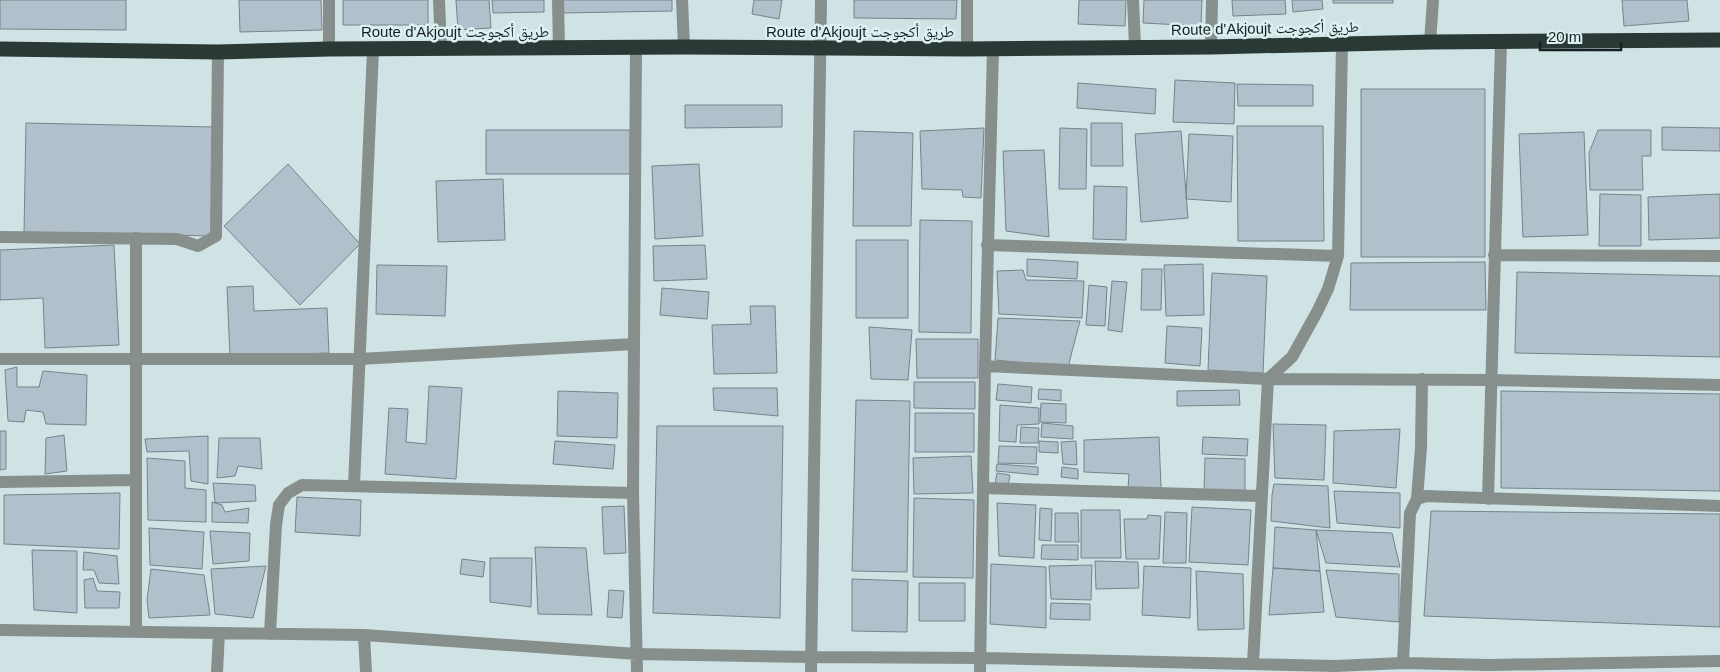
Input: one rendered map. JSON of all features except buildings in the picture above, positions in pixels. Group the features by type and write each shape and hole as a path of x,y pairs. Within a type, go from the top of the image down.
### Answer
{"highway":[{"name":"Route d'Akjoujt طريق أكجوجت","path":"0,49 218,52 329,49 684,47 993,49 1342,45 1430,42 1720,40"}],"street":[{"path":"329,0 329,49"},
{"path":"439,0 442,49"},
{"path":"558,0 559,48"},
{"path":"682,0 684,47"},
{"path":"811,672 822,49 821,0"},
{"path":"967,0 967,49"},
{"path":"1133,0 1135,47"},
{"path":"1210,47 1212,0"},
{"path":"1430,42 1433,0"},
{"path":"1488,498 1501,43"},
{"path":"1254,664 1268,379 1292,357 1324,296 1338,256 1342,45"},
{"path":"636,48 633,493 637,672"},
{"path":"980,672 987,245 993,49"},
{"path":"354,486 373,50"},
{"path":"0,237 177,239 198,246 216,236 218,52"},
{"path":"136,238 136,632"},
{"path":"987,245 1338,256"},
{"path":"1494,255 1720,256"},
{"path":"0,359 359,359 634,344"},
{"path":"985,366 1268,379 1422,379 1720,385"},
{"path":"1403,663 1410,513 1417,499 1421,448 1422,379"},
{"path":"0,482 136,480"},
{"path":"270,634 276,525 279,505 288,493 302,485 633,493"},
{"path":"983,488 1261,496"},
{"path":"1417,499 1426,496 1720,506"},
{"path":"0,630 364,635 638,654 811,658 981,658 1254,664 1335,669 1403,663 1489,668 1720,661"},
{"path":"217,672 219,633"},
{"path":"364,635 366,672"}]}
